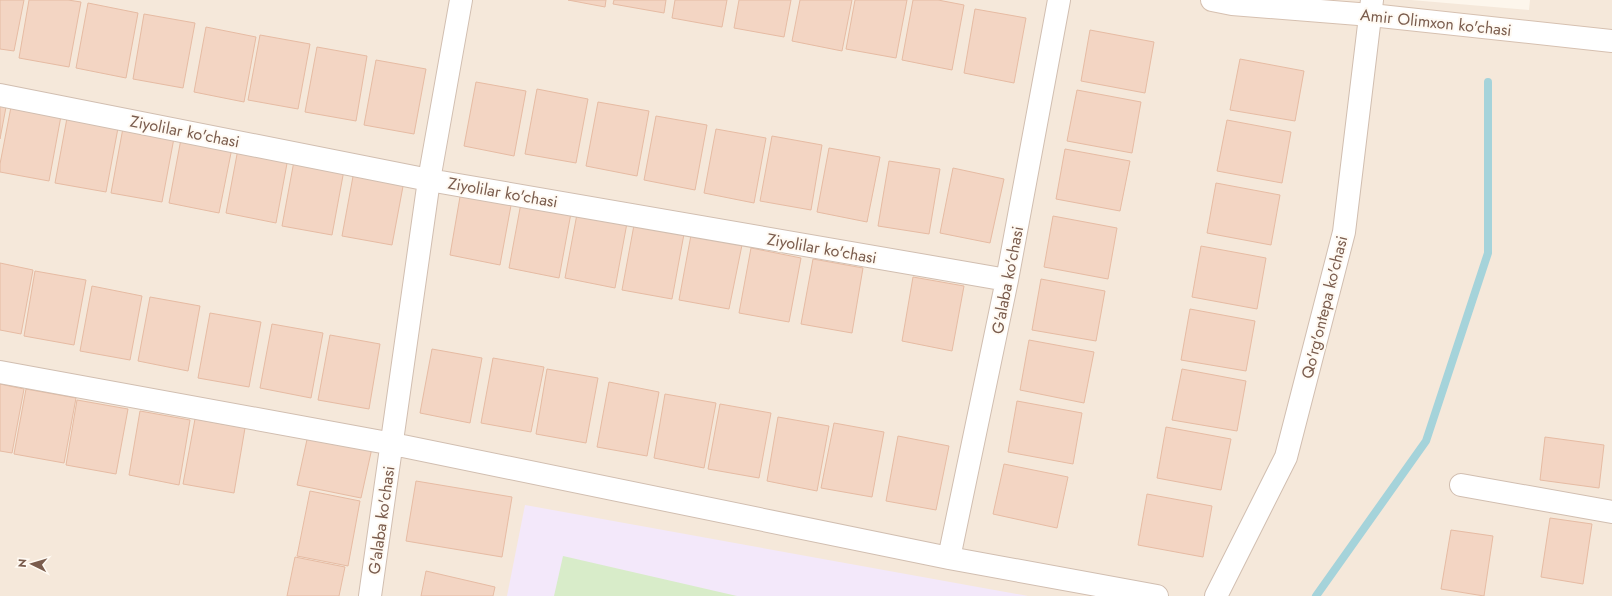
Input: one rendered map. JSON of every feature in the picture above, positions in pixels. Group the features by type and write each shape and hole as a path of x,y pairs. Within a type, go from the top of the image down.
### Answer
{"street":[{"name":"G'alaba ko'chasi","path":"370,596 393,444 428,180 461,0"},
{"name":"G'alaba ko'chasi","path":"949,558 1007,280 1059,0"},
{"name":"Amir Olimxon ko'chasi","path":"1212,0 1232,4 1371,7 1612,40"},
{"name":"Qo'rg'ontepa ko'chasi","path":"1216,596 1286,457 1344,232 1371,7"},
{"name":"Ziyolilar ko'chasi","path":"0,95 428,180 1007,280"},
{"path":"0,372 393,444 949,558 1157,596"},
{"path":"1462,485 1612,512"}],"shaded area":[{"path":"0,0 1411,0 1529,10 1530,0 1612,0 1612,596 0,596"},
{"path":"525,505 1028,596 507,596"}],"green space":[{"path":"563,556 737,596 554,596"}],"building":[{"path":"0,0 24,0 14,51 0,49"},
{"path":"29,0 68,0 81,2 69,67 19,58"},
{"path":"568,0 606,0 605,7"},
{"path":"614,0 666,0 664,13 613,4"},
{"path":"675,0 727,0 722,27 672,18"},
{"path":"739,0 791,0 784,37 734,28"},
{"path":"800,0 852,0 842,51 792,41"},
{"path":"855,0 907,0 896,58 846,49"},
{"path":"913,0 938,0 964,5 952,70 902,60"},
{"path":"88,3 138,13 126,78 76,68"},
{"path":"975,9 1026,18 1014,83 964,73"},
{"path":"144,14 195,23 183,88 133,79"},
{"path":"206,27 256,37 244,102 194,92"},
{"path":"1090,30 1154,42 1145,93 1081,81"},
{"path":"260,35 310,44 298,109 248,100"},
{"path":"317,47 367,56 356,121 305,112"},
{"path":"1240,59 1304,71 1295,121 1230,110"},
{"path":"376,60 426,69 414,134 364,125"},
{"path":"476,82 526,91 514,156 464,146"},
{"path":"537,89 588,99 576,163 525,154"},
{"path":"1077,90 1141,102 1132,153 1067,141"},
{"path":"598,102 649,111 637,176 586,166"},
{"path":"0,105 6,107 0,139"},
{"path":"11,107 61,116 49,181 0,172 0,164"},
{"path":"656,116 707,125 695,190 644,180"},
{"path":"67,118 118,128 106,192 55,183"},
{"path":"1227,120 1291,132 1282,183 1217,171"},
{"path":"123,128 174,138 162,202 111,193"},
{"path":"716,129 766,138 754,203 704,193"},
{"path":"772,136 822,145 811,210 760,201"},
{"path":"181,139 232,148 219,213 169,203"},
{"path":"829,148 880,157 867,222 817,212"},
{"path":"238,149 288,158 276,223 226,213"},
{"path":"1065,149 1130,161 1120,211 1056,199"},
{"path":"294,161 344,170 332,235 282,226"},
{"path":"889,161 940,169 929,234 878,226"},
{"path":"953,168 1004,179 990,243 940,233"},
{"path":"354,171 404,181 392,245 342,236"},
{"path":"1216,183 1280,195 1271,245 1207,233"},
{"path":"461,191 512,200 500,265 450,255"},
{"path":"521,203 571,213 559,278 509,268"},
{"path":"577,214 627,223 615,288 565,278"},
{"path":"1053,216 1117,228 1108,279 1044,267"},
{"path":"634,225 684,234 672,299 622,290"},
{"path":"691,235 742,245 729,309 679,300"},
{"path":"1201,246 1266,258 1257,309 1192,297"},
{"path":"751,248 801,258 789,322 739,313"},
{"path":"813,259 863,268 852,333 801,324"},
{"path":"0,263 33,270 21,334 0,330"},
{"path":"35,271 86,280 74,345 24,336"},
{"path":"913,277 964,286 952,351 902,341"},
{"path":"1041,279 1105,291 1096,341 1032,330"},
{"path":"92,286 142,296 130,360 80,351"},
{"path":"150,297 200,306 188,371 138,361"},
{"path":"1190,309 1255,321 1246,371 1181,360"},
{"path":"210,313 261,322 249,387 198,378"},
{"path":"272,324 323,333 311,398 260,388"},
{"path":"330,335 380,344 369,409 318,400"},
{"path":"1029,340 1094,352 1084,403 1020,390"},
{"path":"432,349 482,358 470,423 420,413"},
{"path":"493,358 544,367 531,432 481,423"},
{"path":"547,369 598,378 586,443 536,434"},
{"path":"1182,369 1246,381 1237,431 1172,420"},
{"path":"609,382 659,392 647,456 597,447"},
{"path":"0,384 24,389 12,453 0,451"},
{"path":"26,389 76,398 64,463 14,454"},
{"path":"665,394 716,403 704,468 654,458"},
{"path":"77,400 128,409 116,474 66,465"},
{"path":"1017,401 1082,413 1073,464 1008,452"},
{"path":"720,404 771,413 759,478 708,469"},
{"path":"140,411 190,420 179,485 129,475"},
{"path":"778,417 829,426 817,491 767,481"},
{"path":"195,419 245,428 234,493 183,484"},
{"path":"834,423 884,432 872,497 821,488"},
{"path":"1166,427 1231,439 1221,490 1157,478"},
{"path":"308,435 372,448 361,498 297,485"},
{"path":"898,436 949,446 936,510 886,501"},
{"path":"1545,437 1604,445 1599,488 1540,480"},
{"path":"1004,464 1068,477 1057,528 993,514"},
{"path":"416,481 512,497 502,557 406,541"},
{"path":"310,491 360,501 348,566 297,556"},
{"path":"1147,494 1212,506 1203,557 1138,545"},
{"path":"1550,518 1592,524 1583,584 1541,577"},
{"path":"1451,530 1493,536 1484,596 1441,589"},
{"path":"295,557 345,567 339,596 287,596"},
{"path":"426,571 495,587 493,596 421,596"}],"waterway":[{"path":"1316,596 1426,441 1488,253 1488,82"}]}
